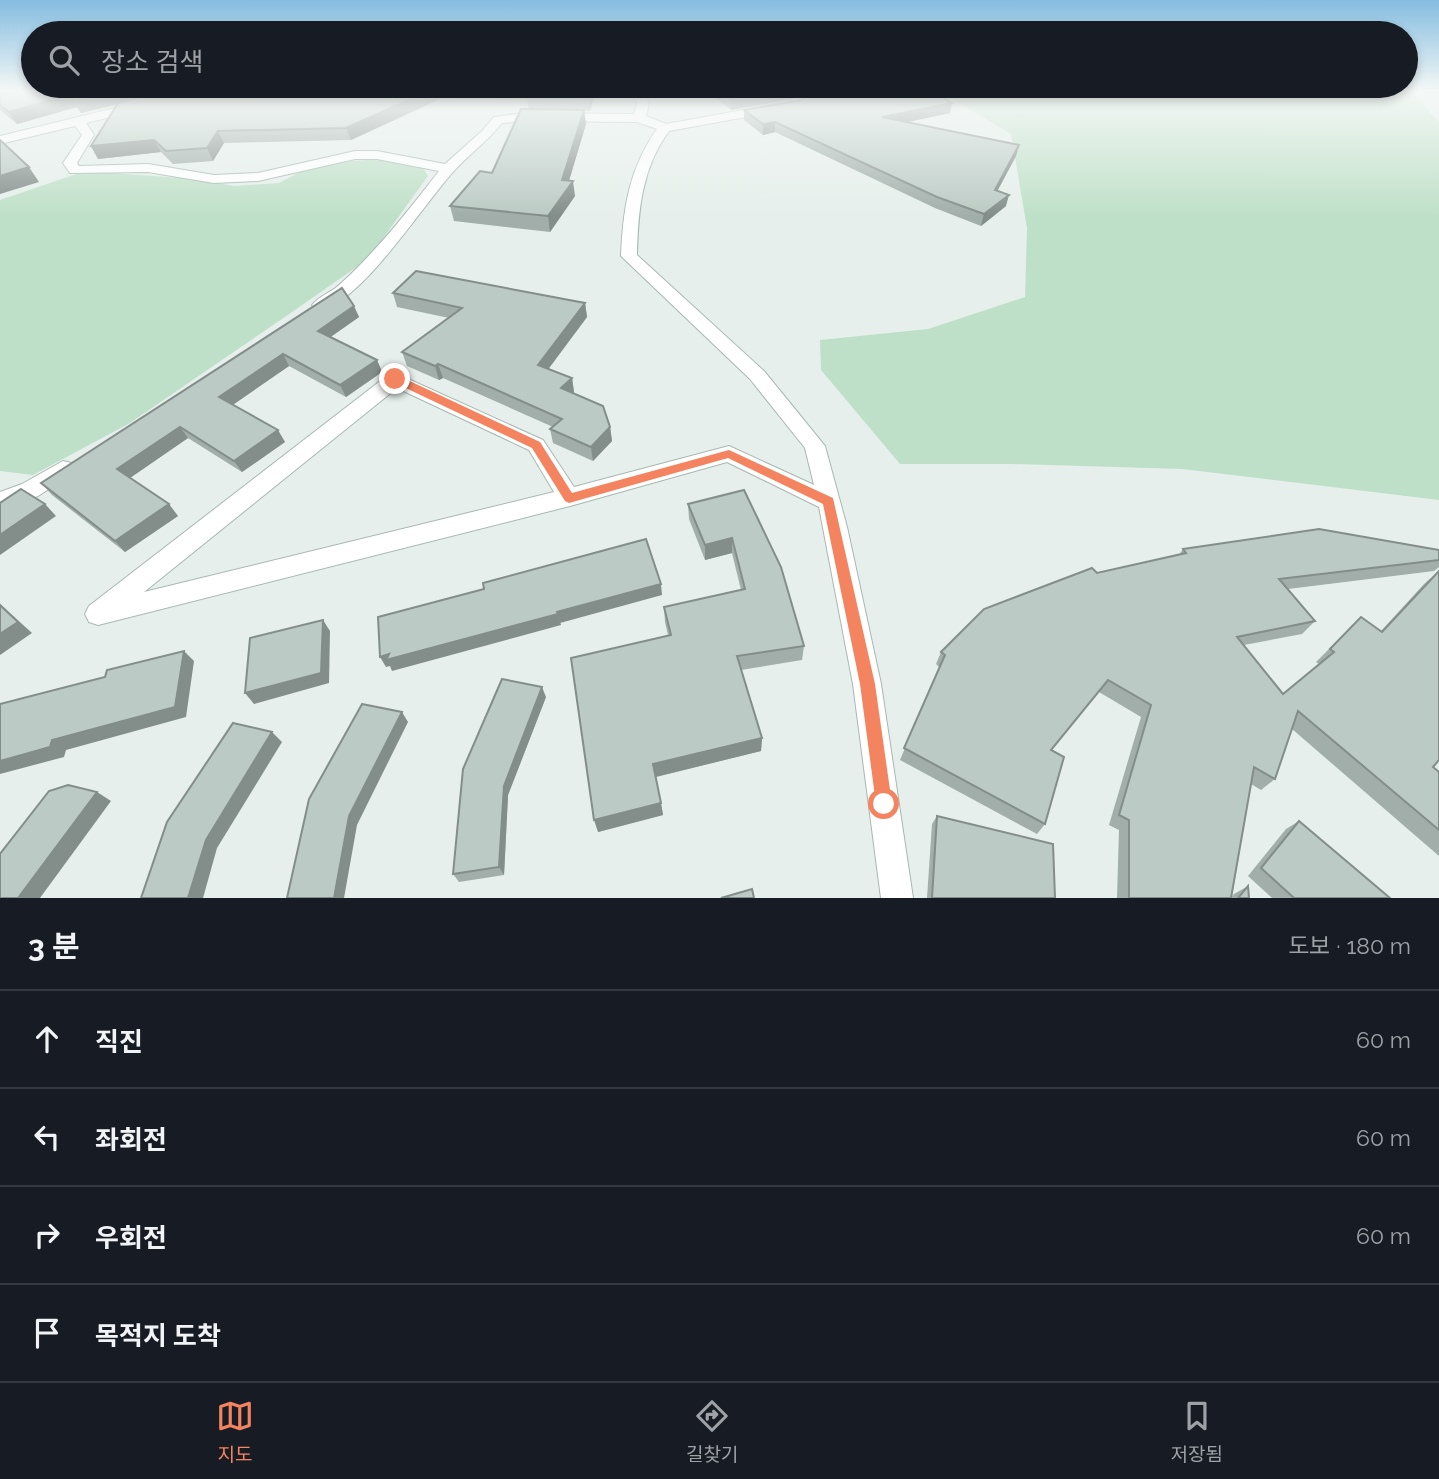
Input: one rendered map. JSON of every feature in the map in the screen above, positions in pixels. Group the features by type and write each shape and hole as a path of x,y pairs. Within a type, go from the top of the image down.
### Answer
{"street":[{"path":"0,140 33,132"},
{"path":"86,132 88,135 70,163 75,170 148,168 226,179 258,177 355,155 377,155 447,169"},
{"path":"303,317 343,291 409,220 447,169 489,132"},
{"path":"662,132 652,144 631,201 629,256 757,375 815,446 867,684 897,898"},
{"path":"569,498 536,445 395,379 98,614 411,534 569,498 729,454 829,502"},
{"path":"0,501 30,490 76,461"}],"green space":[{"path":"1007,132 1439,132 1439,500 1182,469 900,464 821,370 820,340 928,329 1025,297 1027,228 1011,134"},
{"path":"396,157 419,162 428,176 368,259 130,423 33,475 0,471 0,200 85,171 195,179 234,186 279,183 313,165"}],"building":[{"path":"100,132 217,132 207,148 166,151 154,140 91,146"},
{"path":"511,132 577,132 562,180 573,181 548,216 450,206 480,171 492,173"},
{"path":"796,132 955,132 1019,145 995,190 1009,195 984,214 937,197"},
{"path":"0,140 29,167 0,176"},
{"path":"416,271 585,303 538,365 572,378 561,388 603,406 610,427 591,447 550,429 562,419 438,364 435,366 402,352 462,308 393,293"},
{"path":"342,288 354,306 318,331 377,360 340,385 283,354 219,397 278,430 234,461 180,427 117,469 169,504 115,541 41,483"},
{"path":"21,489 45,504 0,535 0,503"},
{"path":"744,490 781,567 804,646 737,656 762,738 653,764 661,803 594,820 571,658 671,635 664,607 745,589 732,538 705,545 688,504"},
{"path":"1319,529 1439,550 1439,560 1279,579 1315,621 1237,637 1283,694 1334,652 1330,649 1361,617 1382,632 1439,571 1439,760 1433,767 1439,772 1439,830 1298,711 1275,779 1254,767 1231,898 1129,898 1129,820 1119,815 1151,705 1108,680 1051,750 1064,757 1045,824 904,748 945,655 941,652 984,609 1092,568 1097,573 1186,553 1183,549"},
{"path":"646,539 661,584 386,660 389,654 380,657 378,617 484,589 483,583"},
{"path":"0,605 18,622 0,634"},
{"path":"323,620 321,673 245,693 250,638"},
{"path":"184,651 175,707 52,740 50,747 0,761 0,704 105,677 107,670"},
{"path":"502,679 542,687 504,786 499,867 453,874 463,769"},
{"path":"362,704 402,712 349,816 334,898 287,898 309,799"},
{"path":"233,723 272,732 206,840 188,898 141,898 167,822"},
{"path":"68,785 97,792 18,898 0,898 0,854 49,791"},
{"path":"937,816 1053,844 1055,898 932,898"},
{"path":"1299,821 1390,898 1294,898 1261,868"},
{"path":"1248,886 1249,898 1238,898"},
{"path":"752,889 754,898 721,898"}],"route":[{"path":"395,379 536,445 569,498 729,454 829,502 867,684 884,804"}]}
